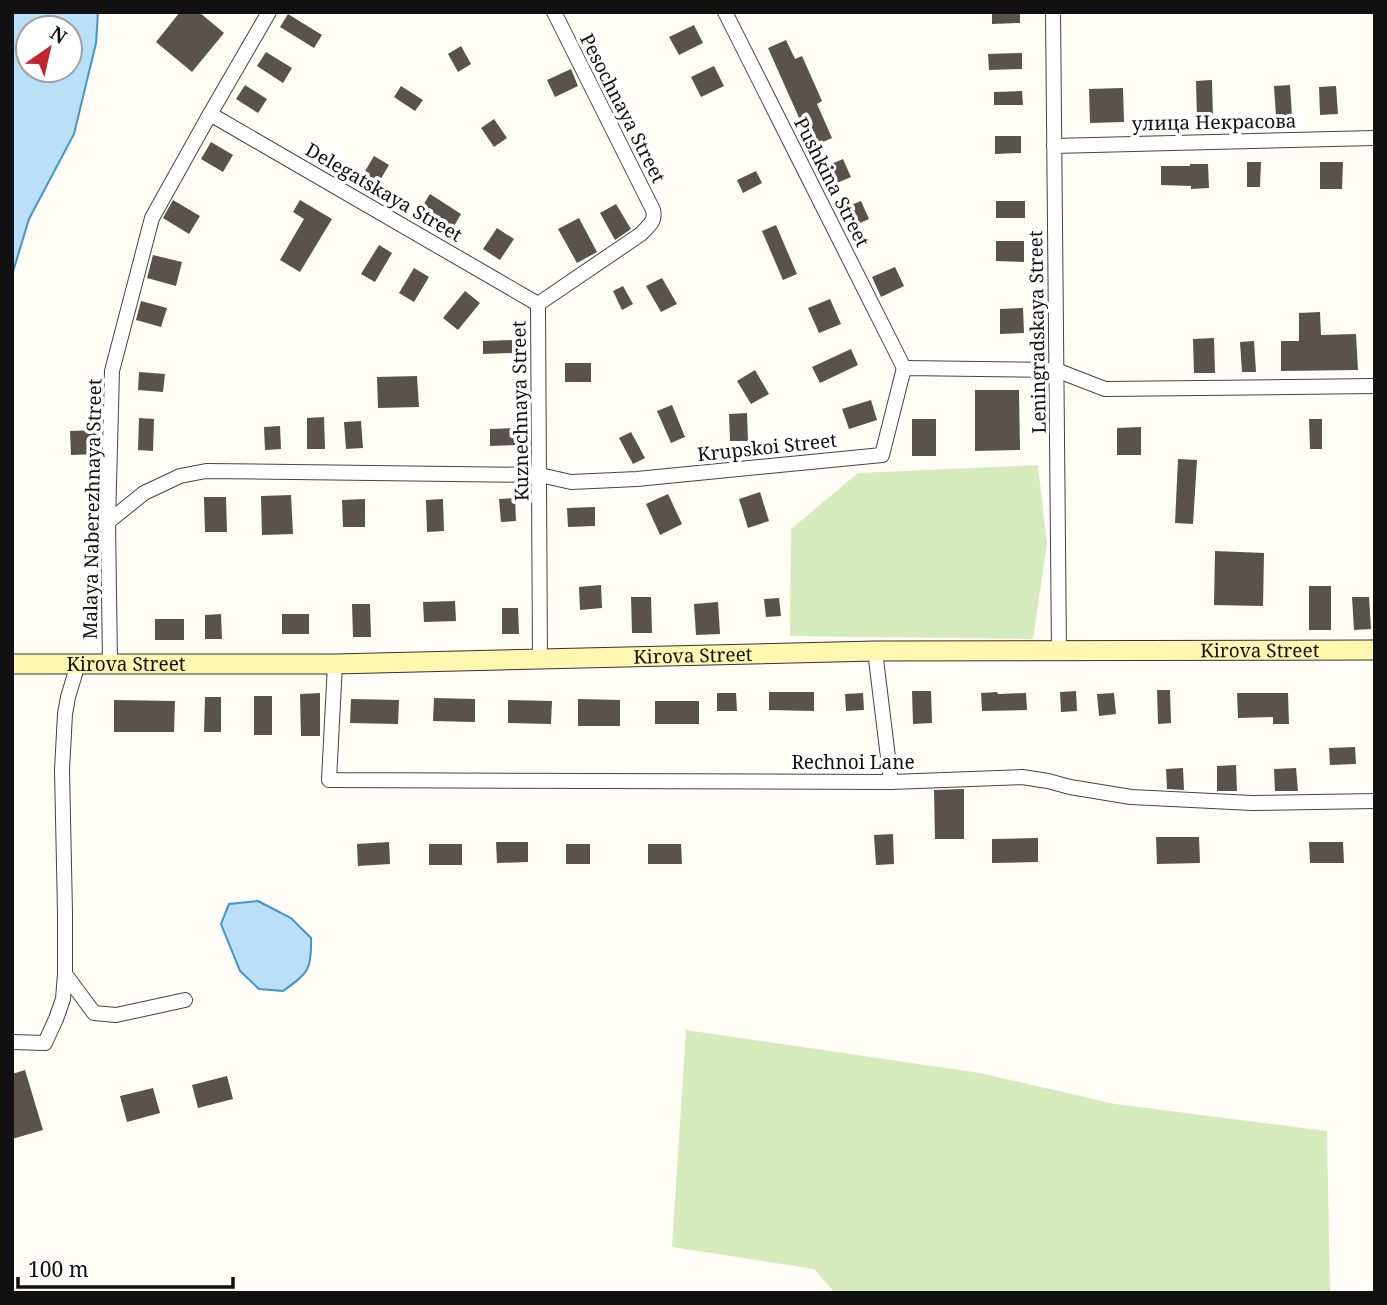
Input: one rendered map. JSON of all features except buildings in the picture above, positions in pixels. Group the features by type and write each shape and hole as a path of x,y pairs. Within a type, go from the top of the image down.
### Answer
{"street":[{"name":"Malaya Naberezhnaya Street","path":"110,663 108,522 112,371 152,218 269,12"},
{"name":"Pesochnaya Street","path":"554,12 653,210 653,221"},
{"name":"Pushkina Street","path":"725,12 904,368"},
{"name":"Leningradskaya Street","path":"1053,12 1059,651"},
{"name":"Delegatskaya Street","path":"210,114 538,304"},
{"name":"улица Некрасова","path":"1054,146 1375,138"},
{"name":"Kuznechnaya Street","path":"540,660 538,304 640,234 653,221"},
{"path":"904,368 1056,370 1105,389 1375,386"},
{"name":"Krupskoi Street","path":"108,522 144,493 180,475 206,471 540,475 571,482 637,479 882,456 904,368"},
{"name":"Kirova Street","path":"12,664 335,664 875,652 1375,650"},
{"path":"875,652 891,782"},
{"path":"12,1042 45,1043 63,999 65,974 62,770 65,714 78,664"},
{"name":"Rechnoi Lane","path":"335,664 329,780 891,782 1022,777 1070,788 1131,797 1252,803 1375,801"},
{"path":"65,974 94,1013 116,1015 185,1000"}],"green space":[{"path":"1038,465 1047,544 1033,639 790,636 791,529 858,473"},
{"path":"686,1030 980,1073 1115,1104 1327,1131 1330,1293 835,1293 814,1269 672,1247"}],"water":[{"path":"12,12 98,12 96,43 74,134 29,219 12,275"},
{"path":"258,901 291,918 311,938 311,957 307,970 283,991 259,989 240,971 221,924 229,904"}]}
